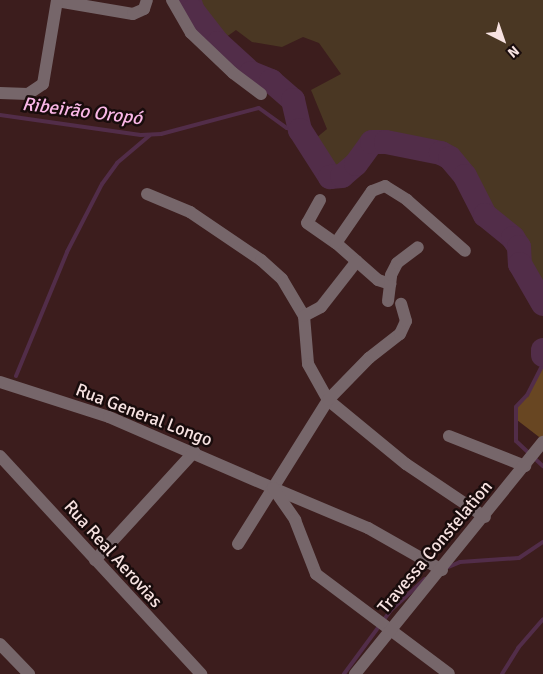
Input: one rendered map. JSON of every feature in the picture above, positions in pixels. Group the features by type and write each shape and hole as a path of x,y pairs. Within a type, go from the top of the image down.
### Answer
{"street":[{"path":"0,93 28,94 44,84 57,0 133,14 144,9 147,0"},
{"path":"172,0 191,32 233,73 261,94"},
{"path":"336,243 372,192 385,186 407,200 465,251"},
{"path":"147,194 190,212 261,260 282,279 304,316 308,364 328,400 406,464 485,517"},
{"path":"320,200 307,223 336,243 378,280 390,284"},
{"path":"388,301 390,284 397,263 418,247"},
{"path":"304,316 322,308 357,262"},
{"path":"238,544 328,400 369,358 400,334 406,320 401,304"},
{"name":"Rua General Longo","path":"0,382 109,417 194,452 368,528 442,570"},
{"path":"449,436 525,466"},
{"name":"Travessa Constelation","path":"355,674 388,631 442,570 485,517 543,442"},
{"path":"96,560 194,452"},
{"name":"Rua Real Aerovias","path":"0,456 201,674"},
{"path":"273,488 296,520 316,574 388,631 449,674"},
{"path":"0,644 29,674"}],"shaded area":[{"path":"189,0 543,0 543,287 539,296 520,264 519,247 513,238 485,215 465,176 450,158 441,153 386,142 372,142 342,176 330,177 310,143 327,129 311,90 341,74 319,43 303,37 282,47 252,42 236,30 218,43 193,11"},
{"path":"543,364 543,440 517,420 516,407 527,395"}],"waterway":[{"path":"189,0 193,11 218,43 251,73 271,81 293,100 300,130 330,177 342,176 356,164 372,142 386,142 441,153 450,158 465,176 485,215 513,238 519,247 520,264 543,304"},
{"name":"Ribeirão Oropó","path":"0,115 141,135 161,134 259,108 287,128 300,130"},
{"path":"16,376 67,252 102,184 117,163 150,135"},
{"path":"543,350 543,355"},
{"path":"543,364 527,395 516,407 516,441 543,466"},
{"path":"446,568 460,562 519,558 543,542"},
{"path":"344,674 391,610 425,579"},
{"path":"502,674 518,648 543,619"}]}
